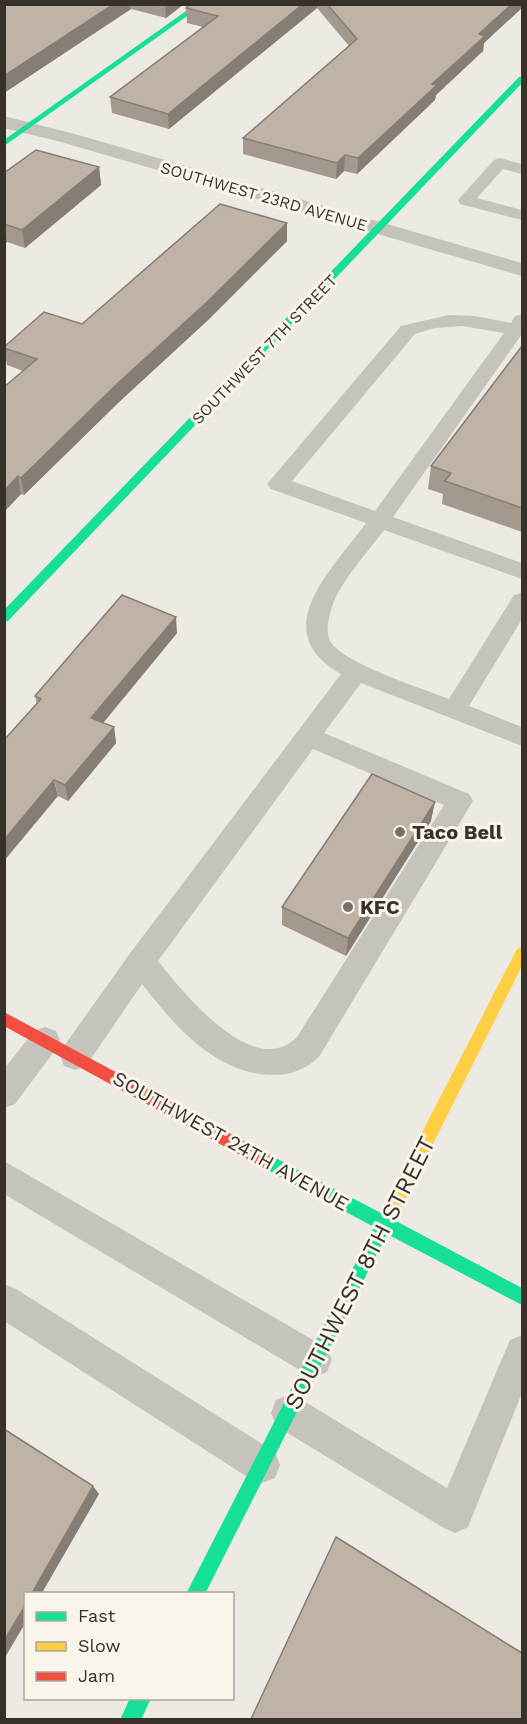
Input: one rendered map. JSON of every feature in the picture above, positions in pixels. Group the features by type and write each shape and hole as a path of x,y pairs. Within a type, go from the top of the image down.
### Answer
{"main road":[{"path":"4,144 201,4"},
{"name":"SOUTHWEST 7TH STREET","path":"4,618 522,79"},
{"name":"SOUTHWEST 8TH STREET","path":"196,1592 522,957"},
{"name":"SOUTHWEST 24TH AVENUE","path":"4,1018 384,1225 522,1297"},
{"path":"130,1719 140,1700"}],"street":[{"name":"SOUTHWEST 23RD AVENUE","path":"4,122 522,270"}],"lane":[{"path":"522,169 501,164 466,200 522,216"},
{"path":"519,325 464,320 431,322 408,330 278,484 522,571"},
{"path":"519,325 497,359 326,594 317,618 315,634 323,650 337,662 356,672 522,737"},
{"path":"454,711 522,601"},
{"path":"75,1056 141,961 356,672"},
{"path":"141,961 196,1024 225,1049 251,1061 270,1063 293,1059 308,1047 460,801 307,736"},
{"path":"4,1094 45,1040"},
{"path":"4,1176 315,1360"},
{"path":"4,1301 262,1465"},
{"path":"289,1413 455,1515 522,1352"}],"building":[{"path":"4,4 114,4 4,76"},
{"path":"191,4 303,4 168,114 110,97 218,16 186,8"},
{"path":"327,4 512,4 479,34 485,36 432,84 437,85 358,158 345,155 337,163 243,138 357,39"},
{"path":"36,150 99,167 22,230 4,224 4,173"},
{"path":"220,204 287,223 206,303 117,384 21,478 18,476 4,491 4,387 37,359 4,347 44,312 82,324"},
{"path":"522,346 522,508 445,481 451,473 431,466"},
{"path":"122,595 176,617 91,718 114,727 65,785 54,780 4,840 4,740 41,699 35,696"},
{"path":"372,774 435,802 348,938 282,907"},
{"path":"4,1429 93,1486 33,1592 24,1592 24,1607 4,1641"},
{"path":"336,1537 522,1653 522,1719 251,1719"}],"traffic: fast":[{"path":"4,144 201,4"},
{"path":"4,618 522,79"},
{"path":"266,1161 522,1297"},
{"path":"196,1592 394,1204"},
{"path":"130,1720 140,1700"}],"traffic: slow":[{"path":"394,1204 522,953"}],"traffic: jam":[{"path":"4,1018 266,1161"}],"place":[{"name":"Taco Bell","path":"400,832"},
{"name":"KFC","path":"348,907"}]}
